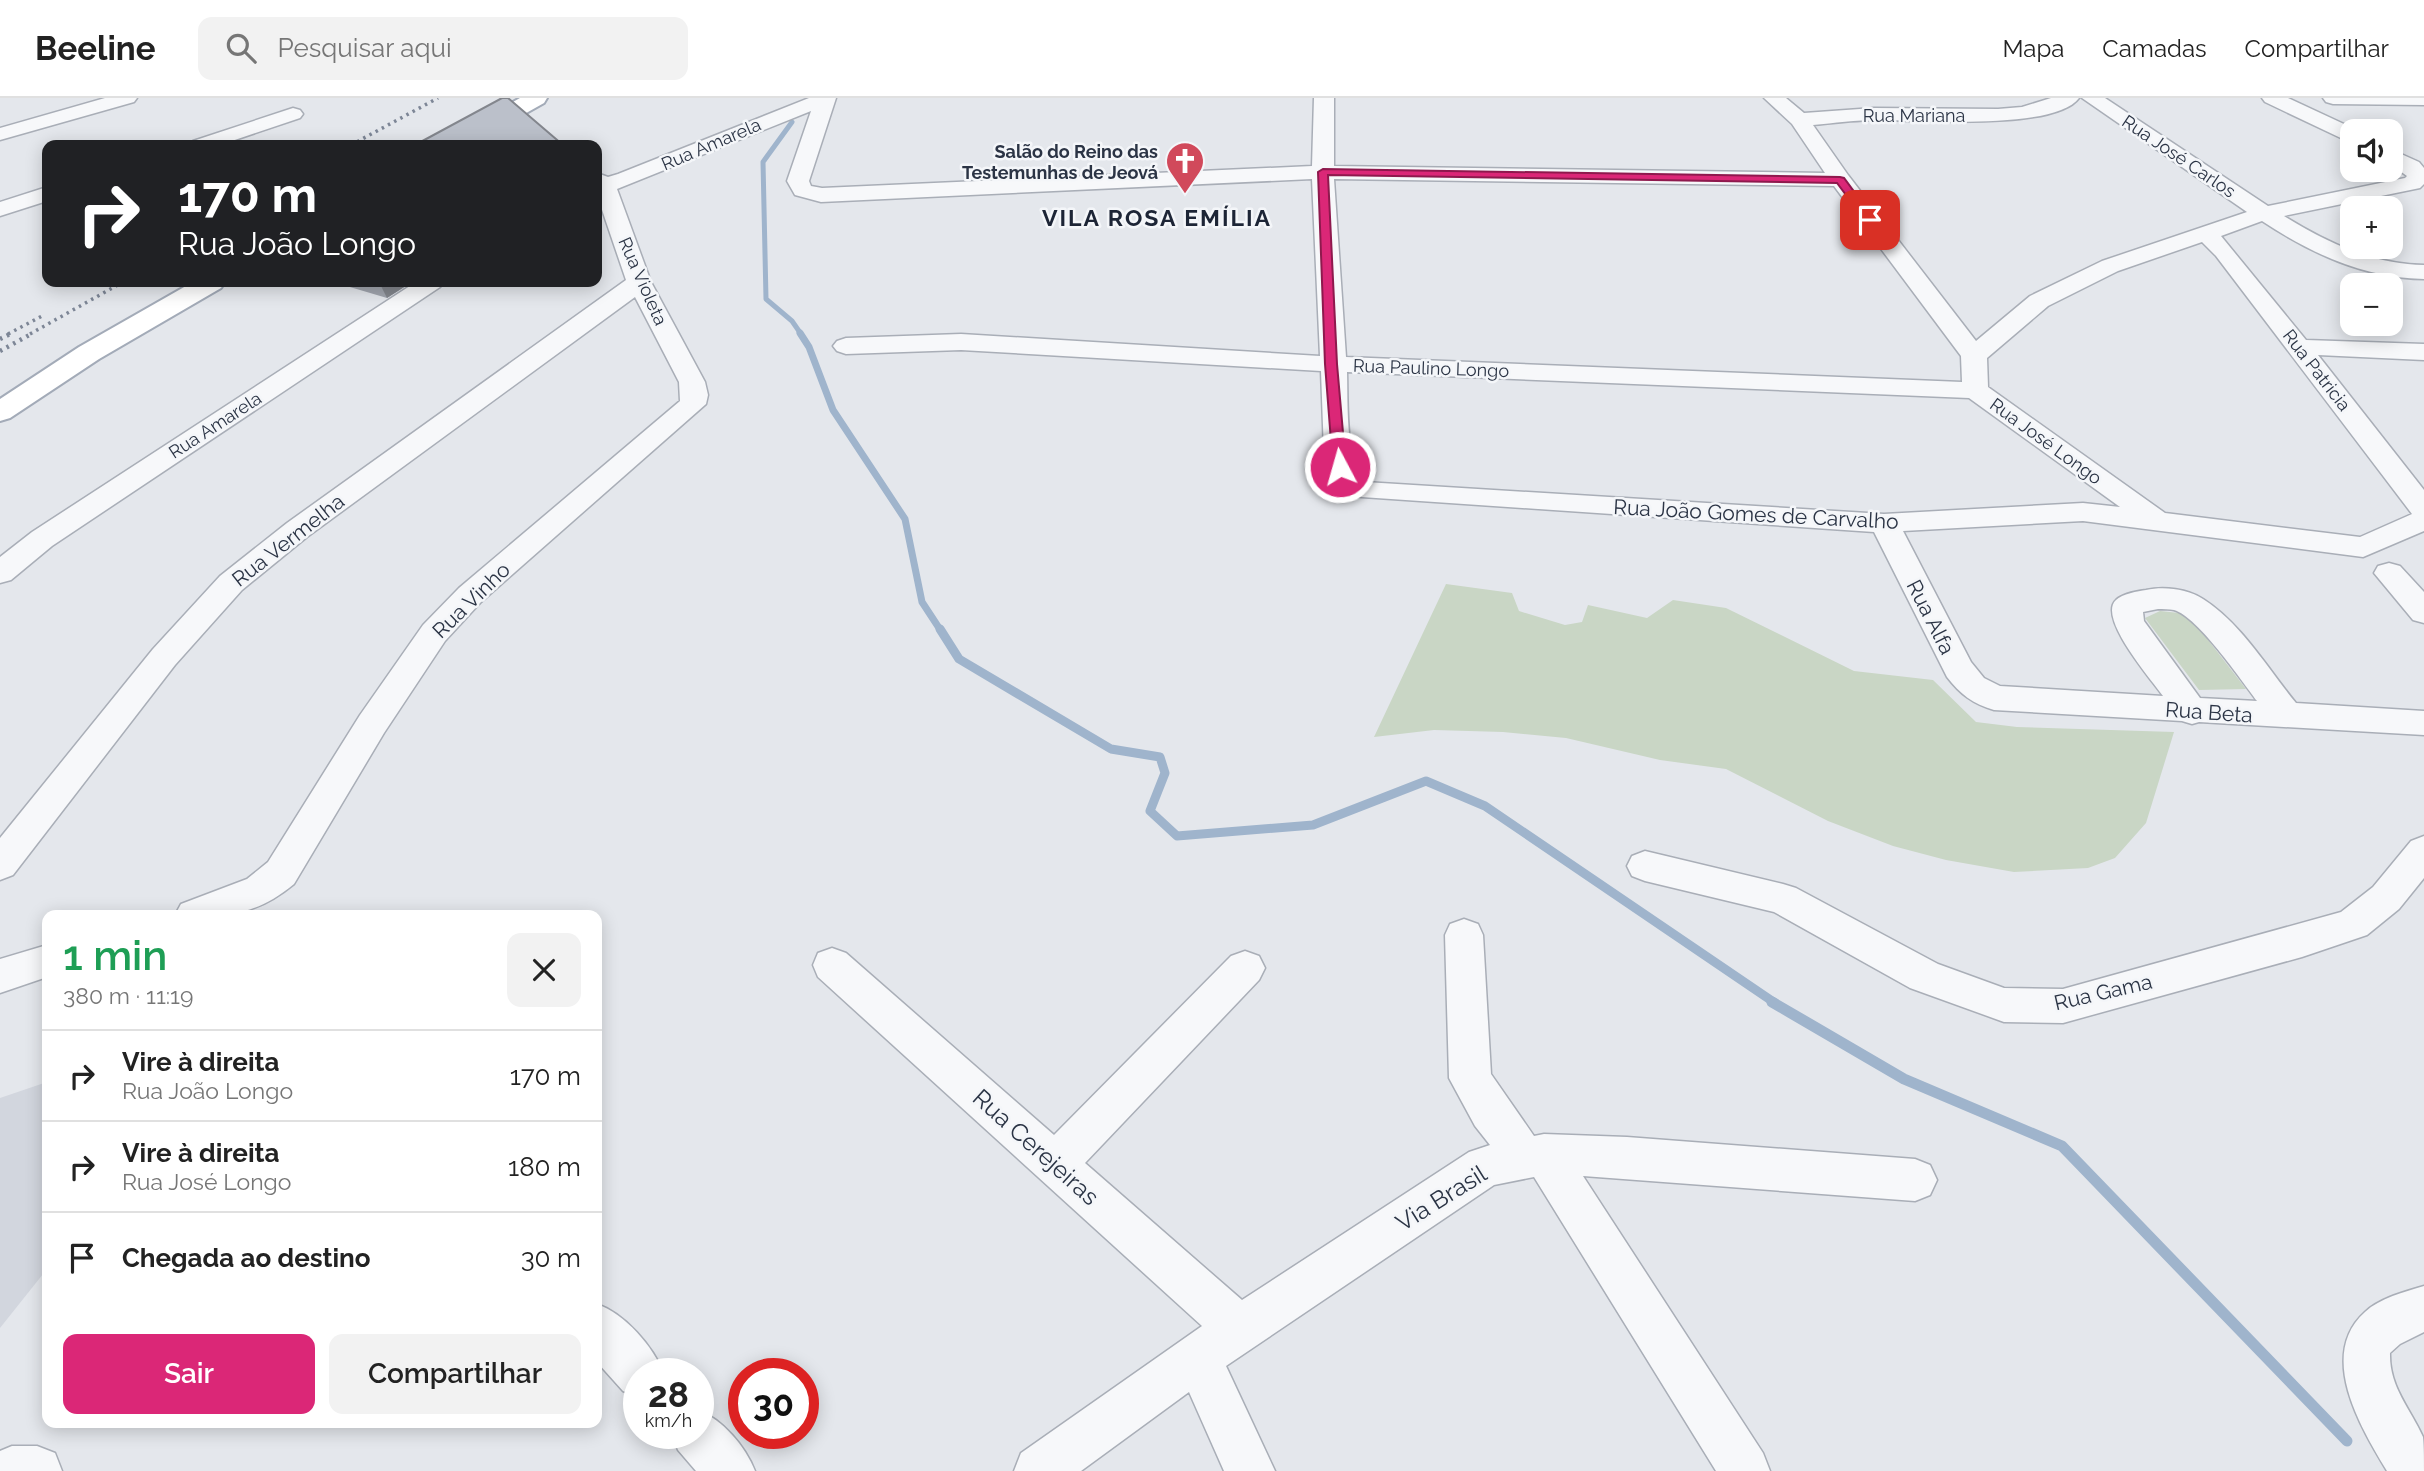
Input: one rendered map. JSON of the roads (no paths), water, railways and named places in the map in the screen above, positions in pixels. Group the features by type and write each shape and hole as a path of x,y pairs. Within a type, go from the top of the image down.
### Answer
{"main road":[{"path":"444,140 516,104 536,98"},
{"path":"461,140 516,104"},
{"path":"0,397 186,287"},
{"path":"0,412 89,353 203,287"}],"street":[{"path":"0,134 127,98"},
{"path":"215,140 293,114 267,98"},
{"path":"1324,98 1323,172 1331,364"},
{"name":"Rua Mariana","path":"1787,107 1872,114 2002,115 2039,111 2069,98"},
{"name":"Rua José Carlos","path":"2092,98 2265,213 2336,253 2369,265 2409,274 2424,272"},
{"path":"2272,98 2340,130"},
{"path":"2335,98 2424,99"},
{"path":"2335,98 2424,111"},
{"path":"826,99 797,181 799,186 812,194 1323,172 1840,180"},
{"name":"Rua Amarela","path":"602,183 826,99"},
{"path":"516,104 536,128"},
{"path":"1787,107 1974,356 2039,301 2109,266 2265,213 2412,183 2420,177 2412,167 2403,162"},
{"name":"Rua Violeta","path":"602,191 639,282 692,383"},
{"path":"0,209 42,196"},
{"name":"Rua Patricia","path":"2206,234 2224,251 2424,510"},
{"name":"Rua Vermelha","path":"0,865 164,657 231,583 297,530 639,282"},
{"name":"Rua Amarela","path":"0,573 42,539 424,287"},
{"name":"Rua Paulino Longo","path":"846,346 961,342 1331,364 1975,390"},
{"path":"2299,346 2424,352"},
{"name":"Rua José Longo","path":"1974,356 1975,390 2046,443 2157,519"},
{"name":"Rua João Gomes de Carvalho","path":"1331,364 1340,467 1344,479 1357,490 1884,523 2083,512 2157,519 2362,547 2424,520"},
{"name":"Rua Vinho","path":"207,910 260,890 281,873 372,724 434,633 470,595 682,416 693,404 695,394 692,383"},
{"name":"Rua Alfa","path":"1884,523 1958,669 1972,686 1994,698"},
{"path":"2389,573 2424,612"},
{"path":"2192,712 2128,623 2127,607 2138,600 2172,599 2189,604 2207,617 2288,717"},
{"name":"Rua Beta","path":"1994,698 2192,712 2424,723"},
{"name":"Rua Gama","path":"1645,866 1783,899 1924,976 2004,1005 2063,1006 2302,941 2354,924 2386,898 2424,851"},
{"path":"1464,935 1470,1078 1490,1112 1534,1156 1745,1471"},
{"path":"0,976 42,963"},
{"name":"Rua Cerejeiras","path":"832,965 1240,1329"},
{"path":"1055,1164 1245,968"},
{"name":"Via Brasil","path":"1038,1471 1197,1357 1485,1167 1534,1156 1627,1157 1915,1180"},
{"path":"2412,1468 2370,1390 2364,1366 2368,1343 2385,1325 2424,1309"},
{"path":"602,1333 625,1358"},
{"path":"1197,1357 1250,1471"},
{"path":"710,1449 730,1471"},
{"path":"12,1471 37,1471"}],"waterway":[{"path":"792,122 763,162 766,299 792,321 801,334"},
{"path":"800,333 809,347 833,410 905,519 922,602 941,631"},
{"path":"940,629 959,659 1111,749 1160,757 1165,773 1150,811 1177,836 1313,825 1426,781 1485,806 1775,1003"},
{"path":"1772,1002 1904,1079 2062,1146 2347,1441"}],"railway":[{"path":"360,140 438,98"},
{"path":"30,334 114,287"},
{"path":"8,334 42,316"},
{"path":"0,339 12,333"},
{"path":"0,351 33,333"}],"place":[{"name":"Salão do Reino das Testemunhas de Jeová","path":"1185,195"}],"district":[{"name":"VILA ROSA EMÍLIA","path":"1157,217"}]}
